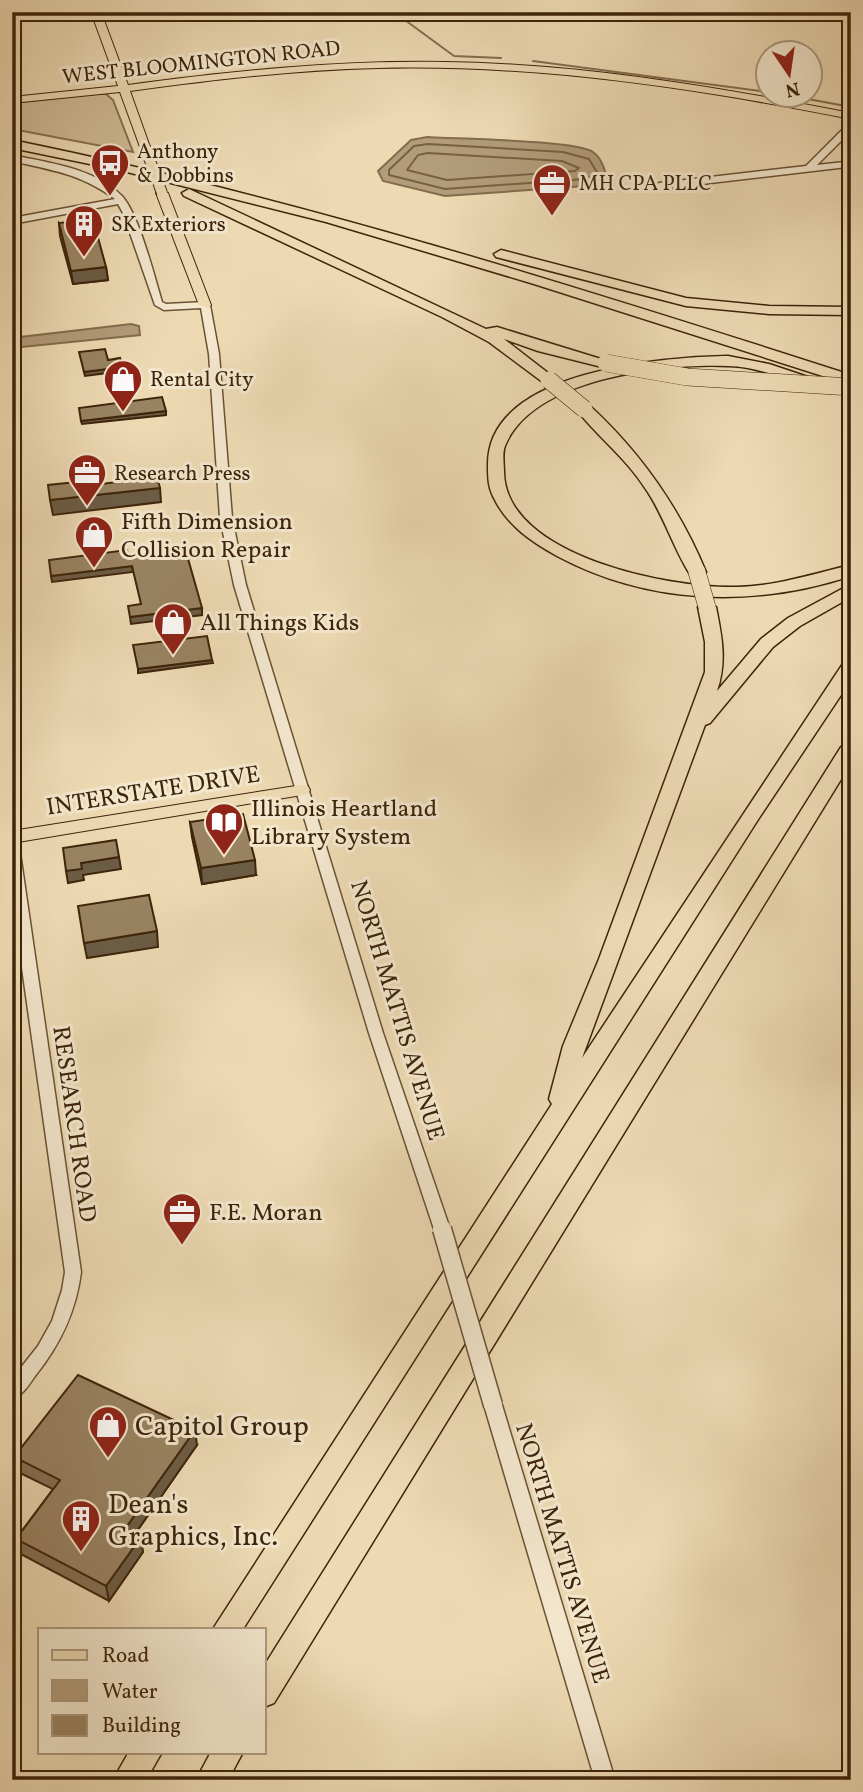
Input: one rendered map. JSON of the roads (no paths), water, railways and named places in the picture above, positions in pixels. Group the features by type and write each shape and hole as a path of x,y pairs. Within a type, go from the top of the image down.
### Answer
{"highway":[{"path":"12,134 231,180 648,295 686,302 769,310 851,311"},
{"path":"12,144 245,195 353,223 851,380"},
{"path":"40,149 203,197 494,339 549,380 612,433 640,466 667,507 697,572 714,642 715,672 610,959 574,1046 558,1115"},
{"path":"501,254 851,365"},
{"path":"447,314 543,348 606,363 688,377 851,388"},
{"path":"851,388 730,361 660,364 615,371 536,400 517,415 502,436 493,461 496,484 508,511 532,534 604,573 646,584 702,591 750,590 802,584 851,569"},
{"path":"693,731 766,643 794,622 851,589"},
{"path":"228,1628 851,666"},
{"path":"266,1690 851,747"},
{"path":"794,840 851,768"},
{"path":"128,1780 145,1754"},
{"path":"211,1780 227,1754"}],"main road":[{"name":"NORTH MATTIS AVENUE","path":"96,12 121,87 205,305"},
{"name":"WEST BLOOMINGTON ROAD","path":"12,100 309,68 488,66 593,73 685,84 851,116"},
{"name":"INTERSTATE DRIVE","path":"12,837 302,790"}],"street":[{"path":"810,168 851,126"},
{"path":"12,158 75,172 100,184 121,201 128,212 155,297 164,307 209,321"},
{"path":"659,186 844,165"},
{"path":"12,221 121,201"},
{"path":"164,307 205,305"},
{"name":"NORTH MATTIS AVENUE","path":"205,305 218,390 222,479 231,544 302,790 376,1032 442,1230 605,1780"},
{"name":"RESEARCH ROAD","path":"12,846 73,1272 68,1306 61,1324 12,1392"}],"water":[{"path":"427,137 582,148 593,152 599,158 608,181 586,186 445,196 383,181 378,171 411,140"},
{"path":"131,324 139,326 140,335 12,348 12,338"}],"waterway":[{"path":"394,12 454,56 501,58"},
{"path":"533,61 754,90"},
{"path":"824,102 851,107"}],"place":[{"name":"Anthony & Dobbins","path":"110,197"},
{"name":"MH CPA PLLC","path":"552,217"},
{"name":"SK Exteriors","path":"84,258"},
{"name":"Rental City","path":"123,413"},
{"name":"Research Press","path":"87,507"},
{"name":"Fifth Dimension Collision Repair","path":"94,569"},
{"name":"All Things Kids","path":"173,656"},
{"name":"Illinois Heartland Library System","path":"224,856"},
{"name":"F.E. Moran","path":"182,1246"},
{"name":"Capitol Group","path":"108,1459"},
{"name":"Dean's Graphics, Inc.","path":"81,1553"}]}
